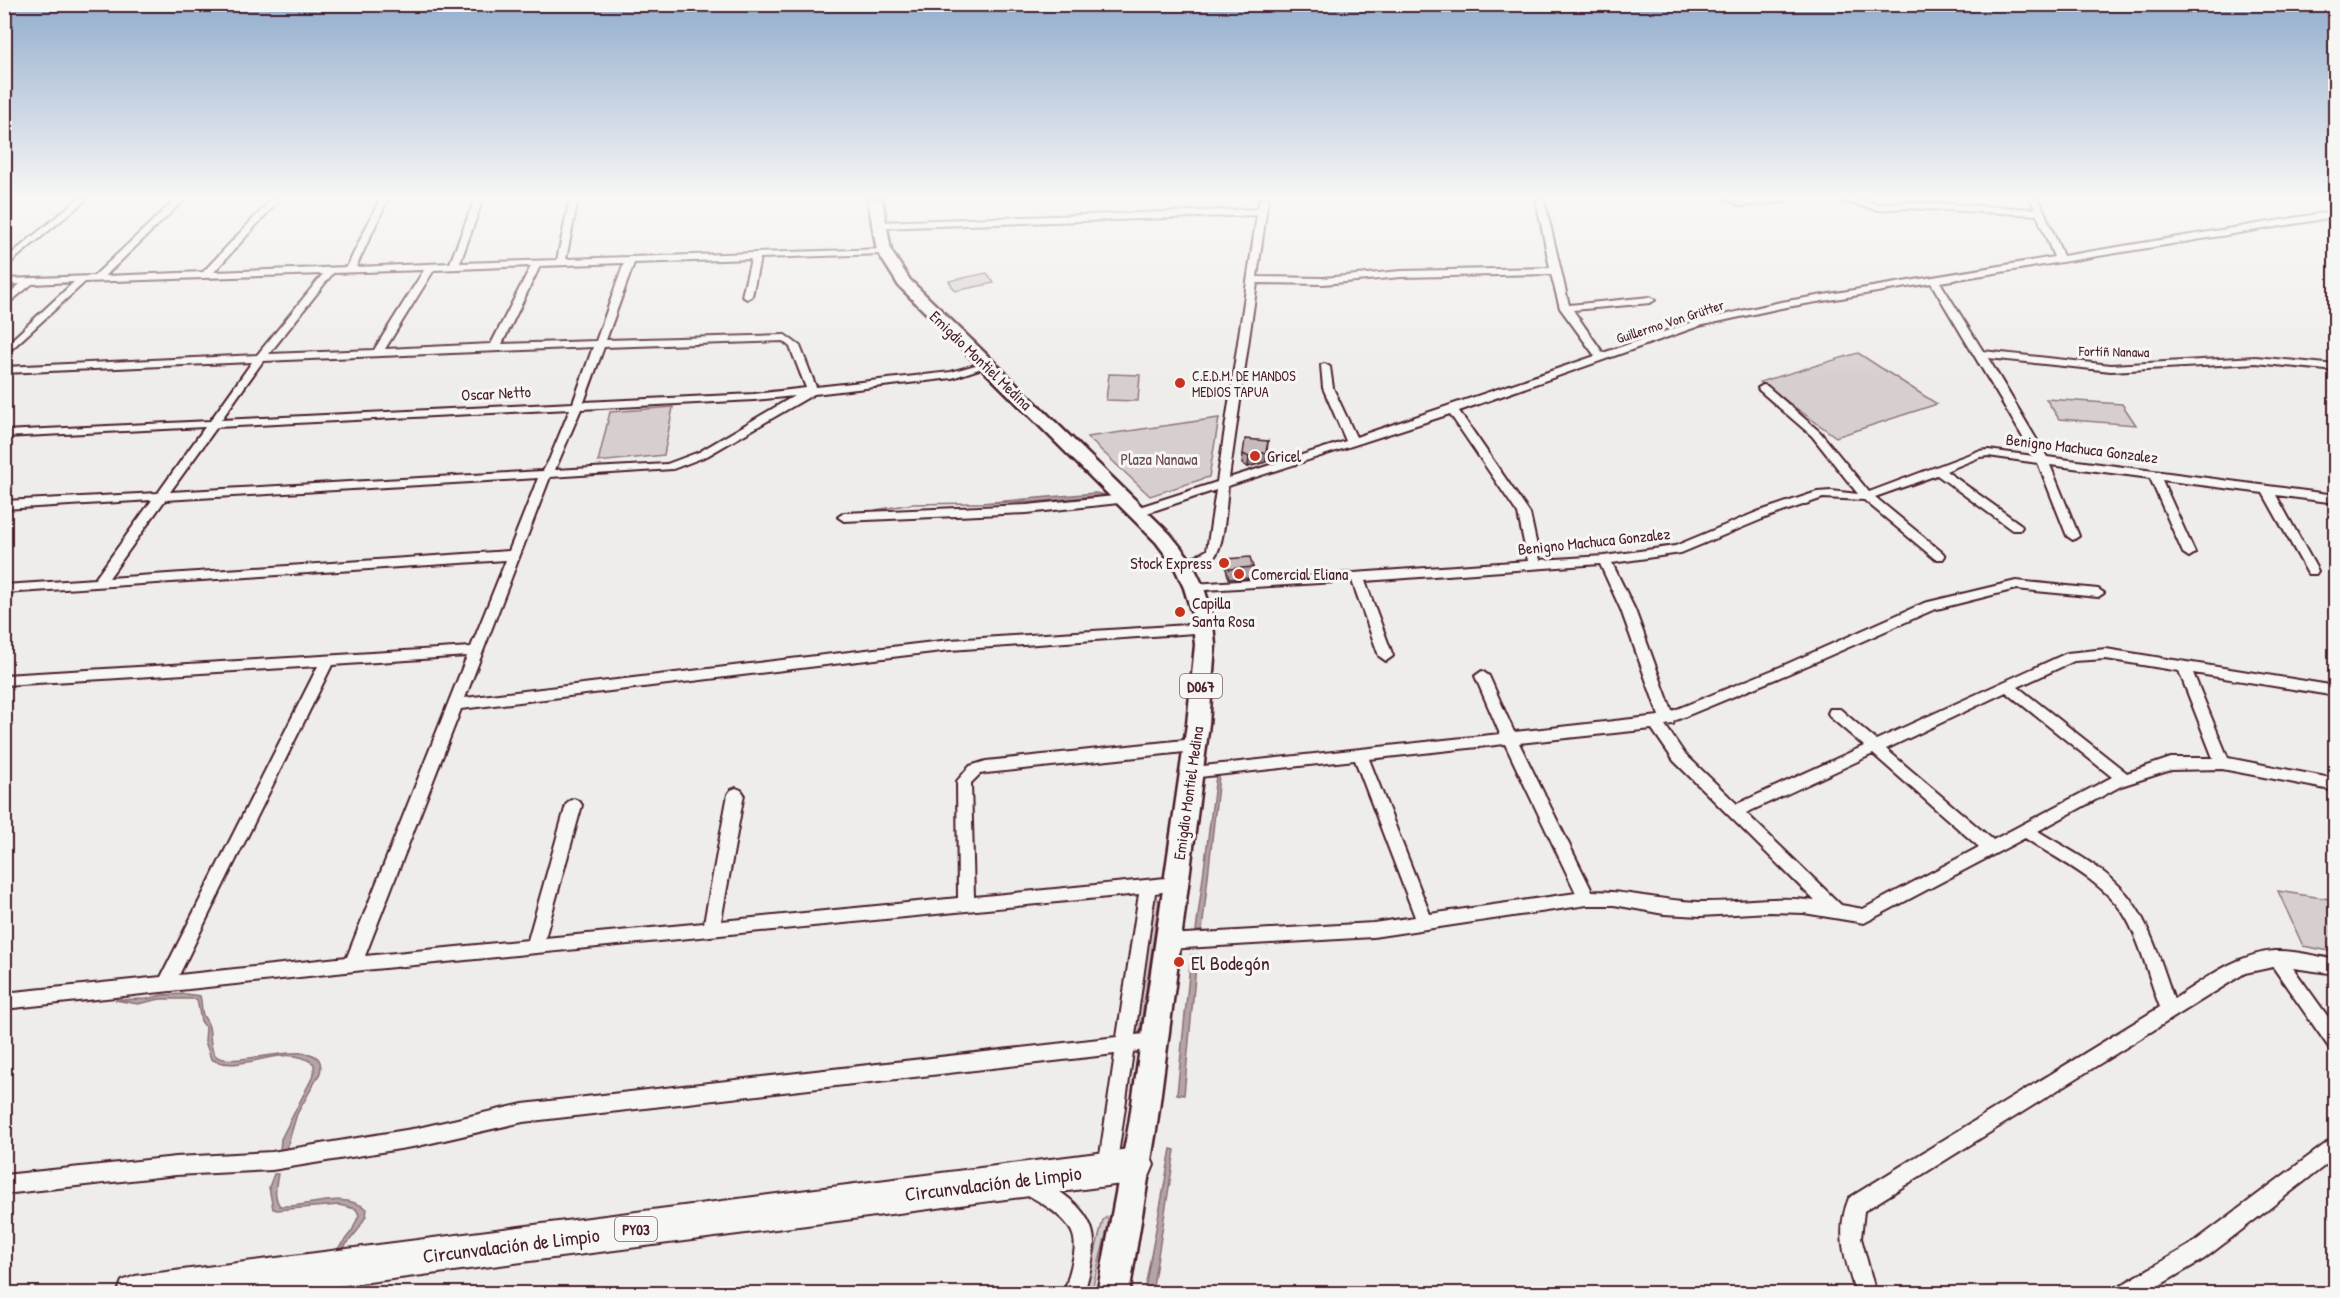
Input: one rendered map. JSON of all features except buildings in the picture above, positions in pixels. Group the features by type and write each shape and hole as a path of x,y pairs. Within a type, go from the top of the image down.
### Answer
{"highway":[{"name":"Circunvalación de Limpio","path":"135,1293 1122,1167"}],"main road":[{"name":"Emigdio Montiel Medina","path":"889,260 904,283 1170,546 1183,564 1194,588 1204,629 1204,663 1194,745 1143,1124 1122,1167 1113,1293"}],"street":[{"path":"96,279 117,260"},
{"path":"206,275 220,260"},
{"path":"350,270 355,260"},
{"path":"454,266 456,260"},
{"path":"353,964 544,476 555,460 577,406 630,260"},
{"path":"4,282 641,260"},
{"path":"747,296 755,260"},
{"path":"1183,564 1203,560 1210,556 1213,550 1255,260"},
{"path":"1553,260 1565,308 1601,358"},
{"name":"Guillermo Von Grütter","path":"844,517 1131,505 1223,483 1353,443 1712,319 1781,305 2056,260"},
{"path":"495,347 537,263"},
{"path":"378,352 431,267"},
{"path":"99,583 262,357 330,270"},
{"path":"1252,280 1341,281 1401,273 1556,271"},
{"path":"4,353 83,279"},
{"path":"1934,280 2042,459 2073,536"},
{"path":"4,304 30,281"},
{"path":"1565,308 1650,300"},
{"path":"4,370 495,347 785,338 795,346 812,390 689,461 669,467 544,476 4,505"},
{"name":"Fortíñ Nanawa","path":"1980,354 2111,368 2256,360 2336,368"},
{"name":"Oscar Netto","path":"4,434 754,397 952,375 986,365"},
{"path":"1325,367 1328,388 1353,443"},
{"path":"1763,388 1816,434 1866,496 1939,556"},
{"path":"1452,410 1524,514 1535,564"},
{"name":"Benigno Machuca Gonzalez","path":"1194,588 1604,560 1677,550 1761,515 1824,494 1845,499 1866,496 1978,454 1988,453 2336,499"},
{"path":"1938,470 2016,527"},
{"path":"2154,474 2189,554"},
{"path":"2267,489 2312,571"},
{"path":"4,589 513,555"},
{"path":"1604,560 1628,610 1662,721 1679,757 1836,911"},
{"path":"1357,577 1386,656"},
{"path":"1190,772 1510,740 1662,721 1929,606 2016,585 2098,593"},
{"path":"455,704 950,645 1204,629"},
{"path":"4,680 476,651"},
{"path":"1735,812 2061,659 2090,654 2117,656 2336,691"},
{"path":"166,984 328,660"},
{"path":"2184,667 2222,763"},
{"path":"1482,676 1510,740 1587,898"},
{"path":"2006,685 2123,778"},
{"path":"1835,713 1992,849"},
{"path":"966,904 963,781 975,770 1194,745"},
{"path":"1361,756 1425,922"},
{"path":"1168,942 1373,930 1587,898 1614,898 1664,907 1692,909 1770,905 1864,916 1874,913 2123,778 2171,764 2222,763 2336,785"},
{"path":"711,929 736,794"},
{"path":"535,946 574,805"},
{"path":"2025,830 2103,884 2127,907 2142,938 2170,1011"},
{"path":"4,1001 353,964 1176,884"},
{"path":"1122,1167 1114,1121 1148,886"},
{"path":"2276,958 2336,1043"},
{"path":"1866,1293 1850,1241 1850,1219 1856,1205 2240,967 2276,958 2336,967"},
{"path":"4,1185 176,1166 272,1161 418,1137 523,1113 1154,1041"},
{"path":"1114,1121 1143,1124"},
{"path":"2126,1293 2197,1252 2336,1145"},
{"path":"1019,1180 1057,1201 1082,1227 1084,1246 1074,1293"}],"green space":[{"path":"987,273 994,283 955,291 949,281"},
{"path":"1858,353 1937,404 1836,437 1760,382"},
{"path":"1109,374 1140,375 1138,401 1106,400"},
{"path":"2046,399 2122,404 2136,425 2059,419"},
{"path":"673,407 664,455 598,462 610,412"},
{"name":"Plaza Nanawa","path":"1219,418 1209,477 1150,496 1087,437"},
{"path":"2278,891 2335,900 2335,952 2303,946"},
{"path":"1154,899 1159,901 1140,1031 1137,1034 1133,1032"},
{"path":"1107,1217 1109,1223 1091,1293 1085,1293 1103,1220"}],"shaded area":[{"path":"1095,493 1106,495 1036,502 982,503"},
{"path":"1216,776 1219,776 1202,931 1196,931"},
{"path":"1191,955 1197,955 1184,1095 1177,1094"},
{"path":"186,994 200,996 202,1013 209,1025 211,1045 215,1055 225,1059 240,1059 296,1053 310,1054 319,1060 320,1073 297,1114 286,1150 280,1151 281,1139 314,1074 314,1064 289,1055 236,1064 223,1063 211,1059 205,1041 206,1028 201,1021 197,999 160,999 138,1004 115,1000"},
{"path":"1171,1149 1175,1150 1152,1293 1144,1293"},
{"path":"274,1174 278,1174 276,1195 280,1206 335,1200 357,1203 367,1209 366,1216 358,1230 307,1293 302,1293 352,1231 359,1215 356,1209 339,1205 273,1209 269,1187"}],"place":[{"name":"C.E.D.M. DE MANDOS MEDIOS TAPUA","path":"1180,383"},
{"name":"Gricel","path":"1255,456"},
{"name":"Stock Express","path":"1224,563"},
{"name":"Comercial Eliana","path":"1239,574"},
{"name":"Capilla Santa Rosa","path":"1180,612"},
{"name":"El Bodegón","path":"1179,962"}]}
